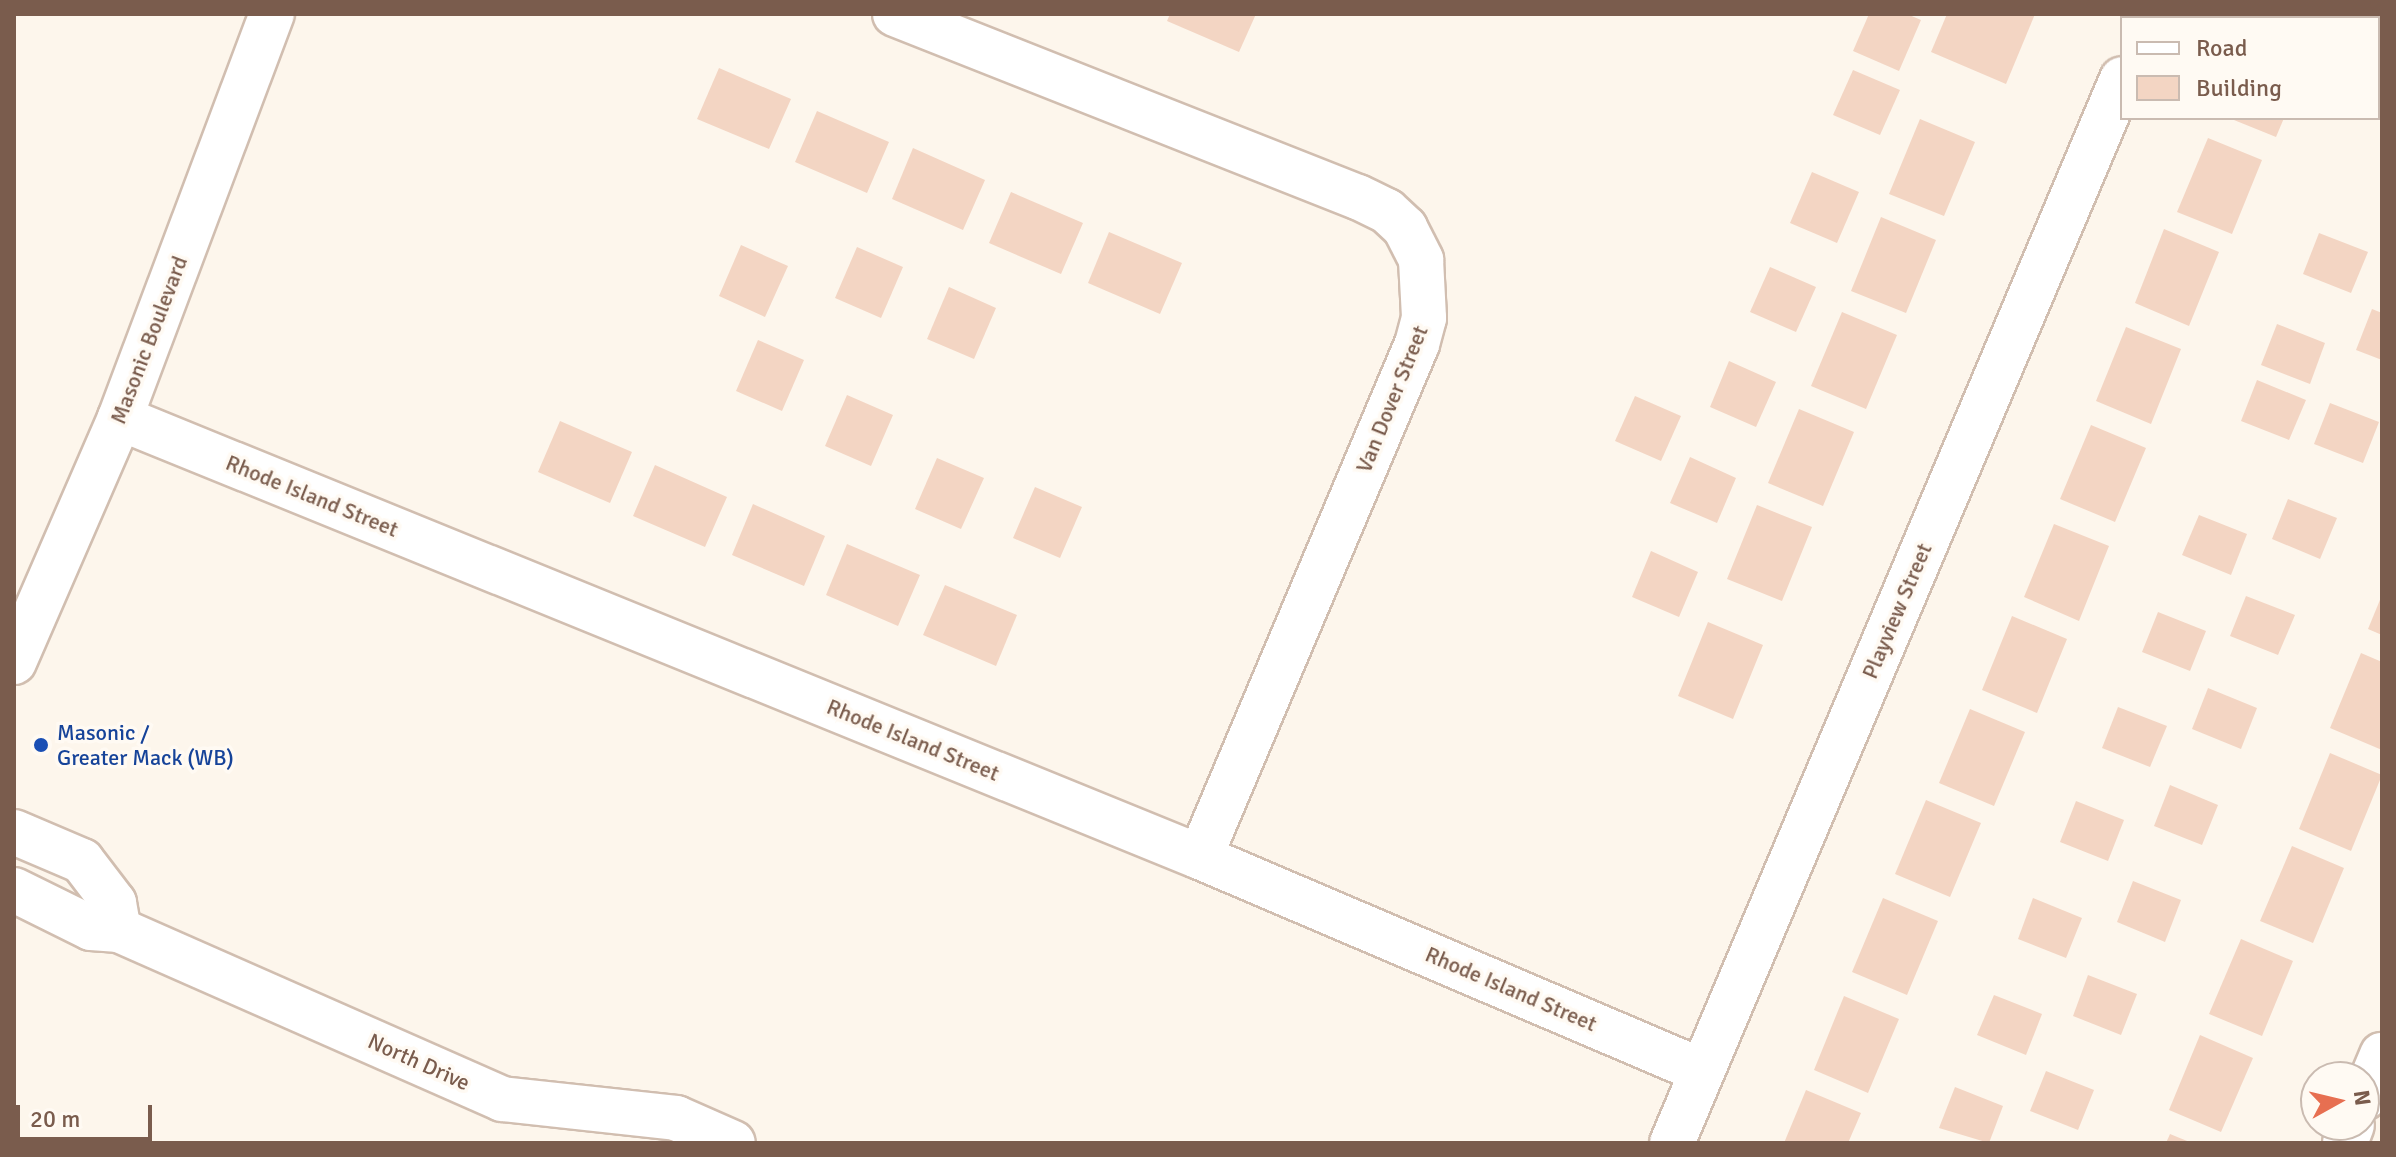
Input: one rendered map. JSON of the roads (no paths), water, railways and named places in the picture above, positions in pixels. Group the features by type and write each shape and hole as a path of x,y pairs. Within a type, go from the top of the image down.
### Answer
{"street":[{"name":"Masonic Boulevard","path":"14,662 120,418 272,14"},
{"name":"Van Dover Street","path":"895,14 1358,197 1387,211 1405,228 1421,260 1424,318 1417,344 1200,857"},
{"name":"Playview Street","path":"1672,1143 2120,84"},
{"name":"Rhode Island Street","path":"120,418 1200,857 1702,1071"},
{"path":"14,832 82,861 114,903 119,930"},
{"name":"North Drive","path":"14,890 91,928 119,930 502,1099 676,1118 733,1143"}],"place":[{"name":"Masonic / Greater Mack (WB)","path":"41,745"}]}
